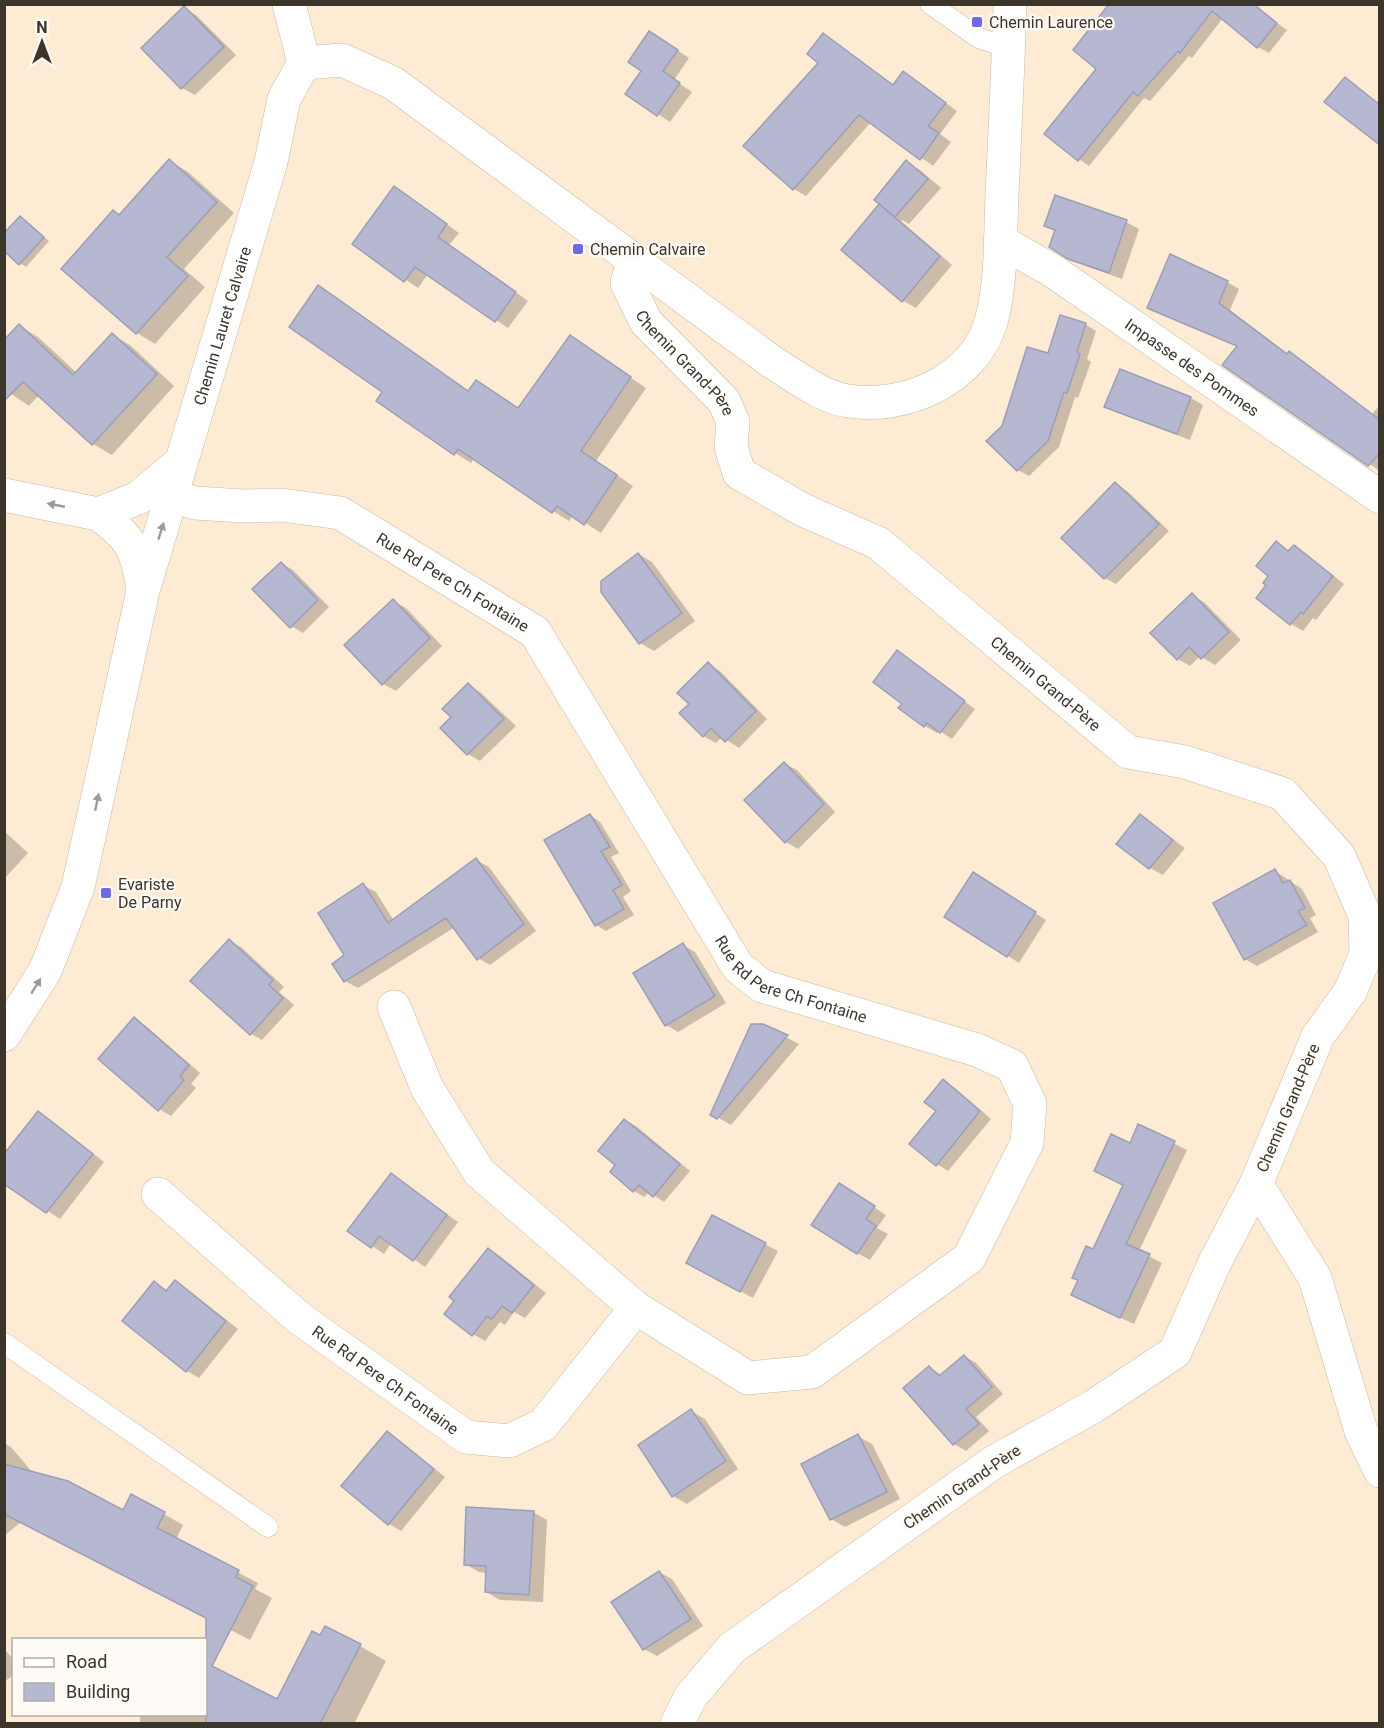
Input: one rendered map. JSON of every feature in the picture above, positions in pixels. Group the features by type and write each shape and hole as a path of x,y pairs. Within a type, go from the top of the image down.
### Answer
{"street":[{"path":"289,4 304,63 342,60 393,83 633,262 772,362 814,388 847,401 889,402 929,390 956,373 975,352 990,324 997,292 1010,4"},
{"name":"Chemin Lauret Calvaire","path":"4,1035 45,971 78,887 143,591 271,162 284,99 304,63"},
{"name":"Impasse des Pommes","path":"1000,241 1053,271 1380,497"},
{"name":"Chemin Grand-Père","path":"633,262 627,283 646,322 724,401 733,422 731,447 739,473 803,510 878,543 1128,752 1185,762 1283,794 1339,856 1365,916 1366,954 1350,992 1318,1036 1256,1184 1215,1262 1175,1352 1094,1407 994,1462 732,1648 692,1696 677,1724"},
{"path":"98,514 138,498 181,462"},
{"path":"4,495 98,514 114,525 127,538 138,560 143,591"},
{"name":"Rue Rd Pere Ch Fontaine","path":"171,496 195,503 243,506 282,505 340,513 536,632 738,967 762,986 977,1050 1012,1066 1030,1104 1027,1143 969,1258 812,1372 748,1378 636,1308 479,1172 427,1088 394,1007"},
{"path":"1256,1184 1315,1278 1361,1431 1380,1471"},
{"name":"Rue Rd Pere Ch Fontaine","path":"158,1194 299,1318 466,1437 509,1441 543,1425 636,1308"}],"lane":[{"path":"930,4 979,38 1008,48"},
{"path":"4,1342 268,1527"}],"building":[{"path":"1109,4 1253,4 1277,23 1257,48 1212,11 1180,53 1178,51 1138,96 1133,92 1078,161 1044,134 1096,69 1073,50"},
{"path":"184,6 224,47 181,89 141,48"},
{"path":"649,31 678,50 663,71 680,83 657,116 625,94 641,71 628,62"},
{"path":"823,33 893,85 903,71 946,103 928,126 939,133 920,160 859,115 793,190 743,146 818,63 807,54"},
{"path":"1345,77 1380,105 1380,145 1324,102"},
{"path":"169,159 217,202 167,257 188,276 136,334 61,269 113,210 119,215"},
{"path":"906,160 928,179 895,217 874,200"},
{"path":"394,186 447,224 438,237 516,292 495,322 415,267 404,282 352,244"},
{"path":"1055,195 1127,220 1109,273 1068,259 1049,247 1055,230 1044,226"},
{"path":"879,204 940,256 902,302 841,250"},
{"path":"20,216 44,237 19,265 4,251 4,233"},
{"path":"1170,254 1228,281 1219,303 1287,354 1289,351 1380,420 1380,453 1368,466 1222,365 1237,346 1147,308"},
{"path":"318,285 468,391 476,380 518,408 570,335 631,377 581,451 617,475 584,525 557,506 552,513 458,449 454,455 376,401 382,392 289,327"},
{"path":"1060,315 1086,323 1077,352 1080,354 1067,393 1064,392 1048,441 1017,471 986,441 1002,426 1027,347 1048,353"},
{"path":"19,324 73,375 112,333 157,374 92,445 23,382 4,401 4,340"},
{"path":"1120,369 1191,397 1177,434 1104,407"},
{"path":"1115,482 1159,524 1104,579 1061,538"},
{"path":"1276,541 1288,551 1294,545 1333,576 1303,614 1301,612 1290,625 1256,598 1266,585 1263,583 1268,576 1256,566"},
{"path":"638,553 682,613 639,644 601,592 601,581"},
{"path":"281,562 318,600 290,628 252,589"},
{"path":"1192,593 1229,632 1201,659 1189,647 1177,660 1150,633"},
{"path":"393,599 430,638 382,685 344,645"},
{"path":"897,650 965,701 940,733 927,723 924,727 898,708 902,704 873,682"},
{"path":"708,662 756,711 725,742 711,728 703,737 679,713 689,704 677,693"},
{"path":"468,683 504,719 467,755 440,728 451,717 442,709"},
{"path":"784,762 824,804 785,843 744,800"},
{"path":"590,814 610,847 601,851 622,885 613,890 624,909 595,926 544,840"},
{"path":"1140,814 1173,840 1149,869 1116,844"},
{"path":"476,858 524,924 477,960 446,918 344,982 332,964 344,955 318,913 363,883 388,923"},
{"path":"1275,869 1283,883 1290,880 1305,908 1298,911 1307,925 1244,960 1213,903"},
{"path":"973,872 1036,912 1007,957 944,917"},
{"path":"229,939 273,980 269,985 283,998 250,1035 190,981"},
{"path":"683,943 715,996 665,1026 633,973"},
{"path":"134,1017 189,1065 180,1076 184,1080 158,1111 98,1059"},
{"path":"751,1024 763,1024 788,1035 717,1119 710,1115"},
{"path":"943,1079 980,1111 936,1166 909,1144 936,1111 924,1102"},
{"path":"38,1111 93,1154 46,1213 4,1184 4,1154"},
{"path":"624,1119 680,1164 653,1197 639,1185 633,1192 610,1172 615,1165 598,1151"},
{"path":"1138,1124 1175,1141 1126,1244 1150,1254 1120,1318 1071,1295 1078,1280 1072,1278 1086,1246 1093,1249 1123,1185 1094,1171 1111,1134 1130,1143"},
{"path":"391,1173 447,1215 413,1261 379,1236 371,1248 347,1231"},
{"path":"839,1183 875,1206 866,1219 876,1226 857,1254 811,1225"},
{"path":"712,1215 766,1243 740,1292 686,1263"},
{"path":"488,1248 534,1285 512,1313 502,1306 492,1319 487,1316 472,1336 444,1314 454,1301 449,1297"},
{"path":"175,1280 226,1321 186,1372 122,1321 154,1281 166,1291"},
{"path":"964,1355 992,1387 966,1409 979,1424 953,1445 903,1388 929,1366 939,1376"},
{"path":"691,1409 726,1461 672,1497 638,1445"},
{"path":"387,1431 434,1469 388,1525 341,1486"},
{"path":"858,1434 887,1492 830,1520 801,1464"},
{"path":"4,1464 68,1481 123,1510 131,1494 165,1512 157,1528 239,1570 236,1577 253,1586 212,1666 277,1699 312,1631 320,1635 325,1626 361,1644 321,1722 324,1724 206,1724 206,1618 4,1514"},
{"path":"466,1507 534,1511 529,1595 485,1592 486,1566 464,1565"},
{"path":"659,1571 691,1619 643,1650 611,1602"}],"place":[{"name":"Chemin Laurence","path":"977,22"},
{"name":"Chemin Calvaire","path":"578,249"},
{"name":"Evariste De Parny","path":"106,893"}]}
